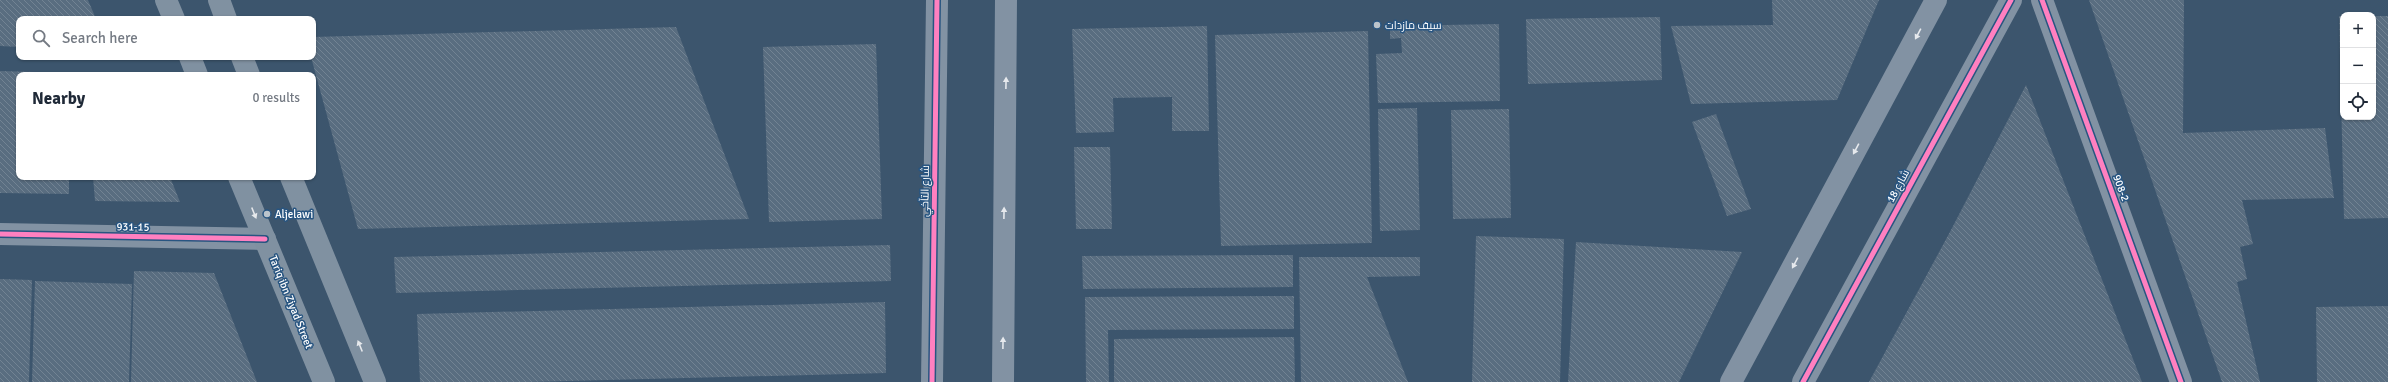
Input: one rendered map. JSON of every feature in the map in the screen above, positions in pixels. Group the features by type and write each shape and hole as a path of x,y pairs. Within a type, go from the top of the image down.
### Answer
{"main road":[{"path":"166,0 173,16"},
{"path":"219,0 225,16"},
{"path":"191,60 196,72"},
{"path":"243,60 248,72"},
{"name":"Tariq ibn Ziyad Street","path":"240,180 324,382"},
{"path":"292,180 374,382"}],"street":[{"name":"شارع التآخي","path":"932,382 937,0"},
{"path":"1003,382 1006,0"},
{"path":"1730,382 1936,0"},
{"name":"شارع 18","path":"1803,382 2010,0"},
{"name":"908-2","path":"2042,0 2181,382"},
{"name":"931-15","path":"0,234 265,239"}],"building":[{"path":"0,0 88,0 95,16 16,16 16,47 0,46"},
{"path":"1772,0 1879,0 1837,100 1691,104 1671,26 1773,25"},
{"path":"2089,0 2184,0 2183,133 2325,128 2334,198 2242,200 2253,244 2240,247 2247,279 2237,282 2260,382 2222,382"},
{"path":"2339,16 2340,16 2340,57"},
{"path":"2376,16 2388,16 2388,218 2344,219 2342,120 2376,120"},
{"path":"1660,17 1662,80 1528,84 1526,19"},
{"path":"1499,24 1500,101 1378,103 1376,54 1402,53 1401,38 1390,39 1390,26"},
{"path":"1207,26 1209,131 1172,131 1172,97 1113,98 1114,132 1076,133 1072,29"},
{"path":"676,27 749,219 358,229 312,60 316,60 316,37"},
{"path":"1368,31 1372,243 1221,246 1215,35"},
{"path":"876,44 882,219 769,222 763,47"},
{"path":"0,71 36,72 16,72 16,180 69,180 69,194 0,193"},
{"path":"2026,85 2142,382 1869,382 1951,230"},
{"path":"1417,108 1420,230 1380,231 1378,109"},
{"path":"1509,109 1511,218 1453,219 1451,110"},
{"path":"1716,114 1751,209 1727,216 1692,122"},
{"path":"1074,147 1110,147 1112,229 1076,229"},
{"path":"93,180 171,180 180,202 95,201"},
{"path":"1476,236 1564,239 1560,382 1472,382"},
{"path":"1576,242 1742,252 1679,382 1568,382"},
{"path":"890,245 891,281 396,293 394,257"},
{"path":"1293,255 1293,287 1083,289 1082,256"},
{"path":"1299,257 1420,257 1420,276 1367,277 1408,382 1301,382"},
{"path":"134,271 214,273 257,382 131,382"},
{"path":"0,279 32,280 29,382 0,382"},
{"path":"35,281 132,284 129,382 32,382"},
{"path":"1294,296 1294,329 1108,330 1109,382 1086,382 1085,297"},
{"path":"885,302 886,373 529,382 420,382 417,314"},
{"path":"2388,306 2388,382 2317,382 2316,307"},
{"path":"1294,337 1295,382 1114,382 1114,339"}],"cycle path":[{"path":"932,382 937,0"},
{"path":"1803,382 2011,0"},
{"path":"2042,0 2181,382"},
{"path":"0,234 265,239"}],"place":[{"name":"سيف مازدات","path":"1377,25"},
{"name":"Aljelawi","path":"267,214"}]}
